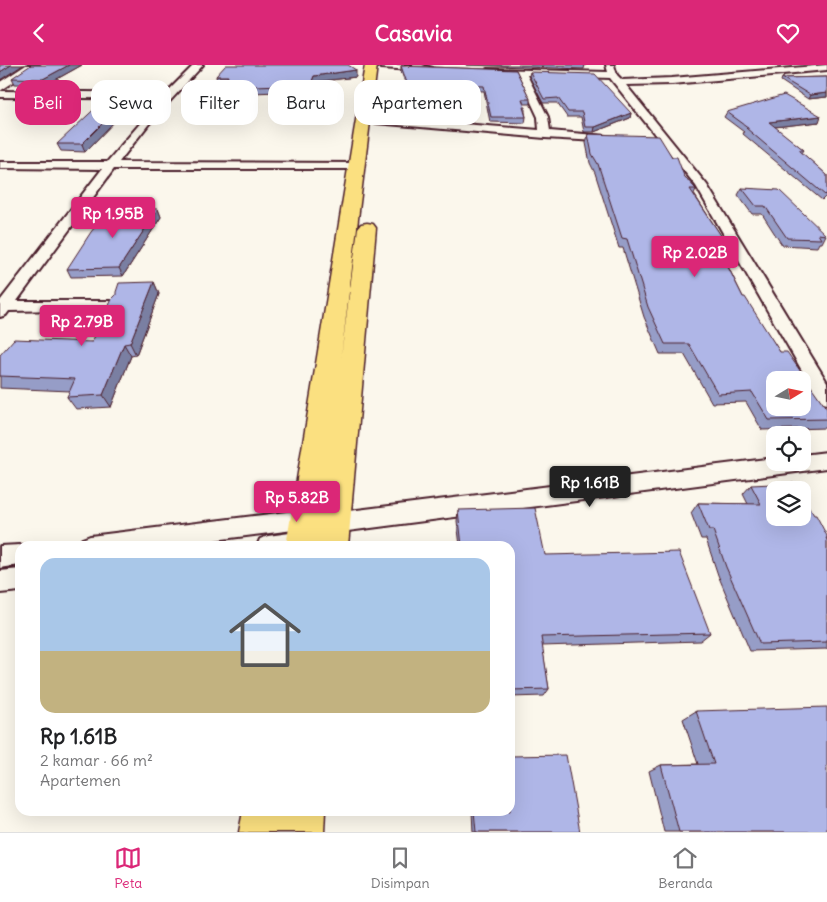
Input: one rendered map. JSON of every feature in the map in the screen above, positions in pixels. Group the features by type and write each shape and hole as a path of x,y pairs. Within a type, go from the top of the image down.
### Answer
{"highway":[{"path":"303,536 371,65"},
{"path":"380,80 381,65"},
{"path":"337,529 376,125"},
{"path":"261,832 263,816"},
{"path":"302,832 304,816"}],"street":[{"path":"0,87 34,65"},
{"path":"171,94 199,65"},
{"path":"381,65 440,68"},
{"path":"479,70 702,78 827,67"},
{"path":"688,69 702,78"},
{"path":"521,72 543,117 546,135"},
{"path":"614,74 660,140 701,185 827,397"},
{"path":"0,94 91,95"},
{"path":"1,308 111,164 144,125"},
{"path":"433,125 546,135 621,139"},
{"path":"0,165 357,166"},
{"path":"1,308 113,306"},
{"path":"286,541 337,529 827,460"},
{"path":"196,541 303,536"},
{"path":"0,557 15,556"},
{"path":"0,582 15,580"}],"building":[{"path":"0,65 11,65 0,72"},
{"path":"31,65 69,65 43,79 12,78"},
{"path":"226,65 348,65 356,70 314,76 312,80 268,80 268,86 258,86 258,80 227,80 228,76 216,76"},
{"path":"401,66 516,70 530,99 522,99 526,117 491,117 484,86 481,86 481,80 406,80"},
{"path":"530,72 595,74 631,113 595,127 585,127 582,112 568,112 558,98 544,99"},
{"path":"827,77 827,93 810,95 782,78"},
{"path":"784,95 821,116 769,122 804,150 799,150 827,175 827,193 825,195 746,128 749,128 727,112"},
{"path":"91,112 91,125 101,125 82,144 57,144 77,125 81,125 81,122"},
{"path":"588,134 659,136 672,157 677,157 684,176 696,189 690,189 722,237 713,237 743,297 745,297 780,352 787,352 800,371 766,371 766,415 752,392 718,394 689,344 665,344 648,307 627,239 622,238 598,164 592,154"},
{"path":"742,188 779,190 826,235 818,234 821,239 787,238 765,206 756,206"},
{"path":"110,208 158,209 119,268 67,269 91,232"},
{"path":"154,282 130,343 124,344 103,395 67,397 75,379 0,376 0,355 14,339 92,342 112,299 116,295 119,283"},
{"path":"811,386 827,409 827,419 769,420 767,416 811,416"},
{"path":"766,484 766,526 811,526 811,510 816,515 827,536 827,642 760,644 726,567 713,530 709,530 698,503 761,504 751,485"},
{"path":"535,508 545,555 679,552 710,633 541,637 549,689 515,690 515,541 461,541 458,510"},
{"path":"827,707 827,832 679,832 661,765 714,764 696,711"},
{"path":"566,755 580,832 476,832 474,816 515,816 515,756"}]}
